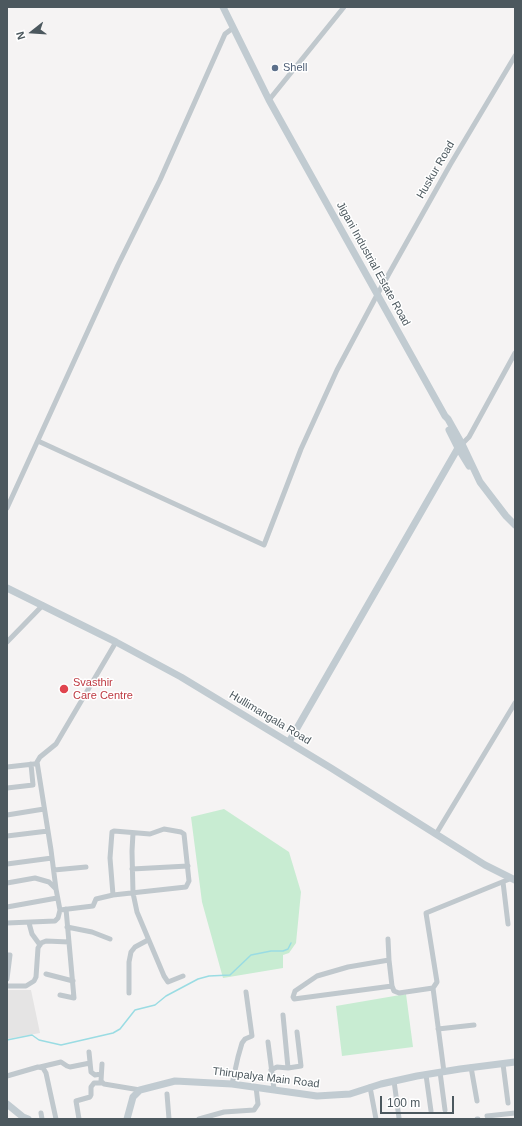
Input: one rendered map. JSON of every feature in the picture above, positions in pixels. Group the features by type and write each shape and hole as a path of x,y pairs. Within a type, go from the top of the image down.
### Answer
{"street":[{"name":"Jigani Industrial Estate Road","path":"223,7 269,100 445,416 446,423 460,446 475,476 506,516 515,525"},
{"path":"269,100 344,7"},
{"path":"7,508 114,271 160,180 225,34 233,28"},
{"name":"Huskur Road","path":"38,441 264,545 301,449 337,370 450,165 515,56"},
{"path":"289,742 460,446 469,437 515,353"},
{"name":"Hullimangala Road","path":"7,588 116,642 181,677 289,742 485,865 513,879"},
{"path":"7,642 43,605"},
{"path":"7,788 33,784 34,764 40,756 56,744 116,642"},
{"path":"436,834 515,703"},
{"path":"7,767 34,764"},
{"path":"7,923 55,921 58,918 60,910 48,831 34,764"},
{"path":"7,815 44,809"},
{"path":"60,910 93,906 96,899 113,895 186,887 189,881 188,866 185,838 181,832 162,829 152,834 114,831 111,835 110,858 113,895"},
{"path":"7,836 48,831"},
{"path":"133,833 133,893 137,912 148,940 168,982 182,976"},
{"path":"7,864 52,858"},
{"path":"132,869 188,866"},
{"path":"54,870 86,867"},
{"path":"7,883 35,878 49,882 56,889"},
{"path":"446,1110 433,988 437,982 426,913 513,879"},
{"path":"503,882 508,924"},
{"path":"7,907 58,898"},
{"path":"60,995 74,998 66,910"},
{"path":"7,986 26,986 34,981 40,945 32,934 29,923"},
{"path":"67,927 92,932 110,939"},
{"path":"388,939 392,986 394,991 399,993 433,988"},
{"path":"129,993 129,962 131,952 135,947 148,940"},
{"path":"40,945 46,941 69,942"},
{"path":"7,955 10,955 7,979"},
{"path":"389,960 348,967 317,976 295,991 293,997 294,999 392,986"},
{"path":"46,974 73,981"},
{"path":"232,1084 242,1043 245,1039 252,1036 246,992"},
{"path":"283,1015 288,1068"},
{"path":"438,1029 474,1025"},
{"path":"271,1070 277,1067 288,1068 302,1066 297,1032"},
{"path":"268,1042 274,1089"},
{"path":"89,1052 92,1073 95,1075 101,1074"},
{"path":"7,1076 61,1062 70,1067 90,1063"},
{"name":"Thirupalya Main Road","path":"140,1090 175,1081 232,1084 317,1096 350,1094 394,1081 471,1067 515,1062"},
{"path":"102,1064 102,1083"},
{"path":"503,1064 508,1104"},
{"path":"40,1067 46,1073 56,1119"},
{"path":"471,1067 477,1102"},
{"path":"426,1075 431,1111"},
{"path":"394,1081 399,1118"},
{"path":"79,1119 76,1101 91,1096 91,1087 94,1083 102,1083 106,1085 140,1090"},
{"path":"199,1119 224,1112 254,1110 258,1104 256,1087"},
{"path":"370,1087 376,1119"},
{"path":"127,1119 133,1097 140,1090"},
{"path":"167,1094 169,1119"},
{"path":"7,1104 23,1117 28,1119"},
{"path":"487,1116 515,1113"}],"shaded area":[{"path":"7,990 31,990 40,1033 7,1039"}],"green space":[{"path":"224,809 289,852 301,892 296,943 289,953 283,955 283,968 223,978 202,902 191,817"},
{"path":"406,994 413,1047 342,1056 336,1006"}],"waterway":[{"path":"7,1040 32,1035 39,1040 61,1045 113,1033 120,1029 135,1010 155,1005 166,996 198,979 209,976 230,975 251,955 271,951 283,951 288,949 291,943"}],"place":[{"name":"Shell","path":"275,68"},
{"name":"Svasthir Care Centre","path":"64,689"}]}
